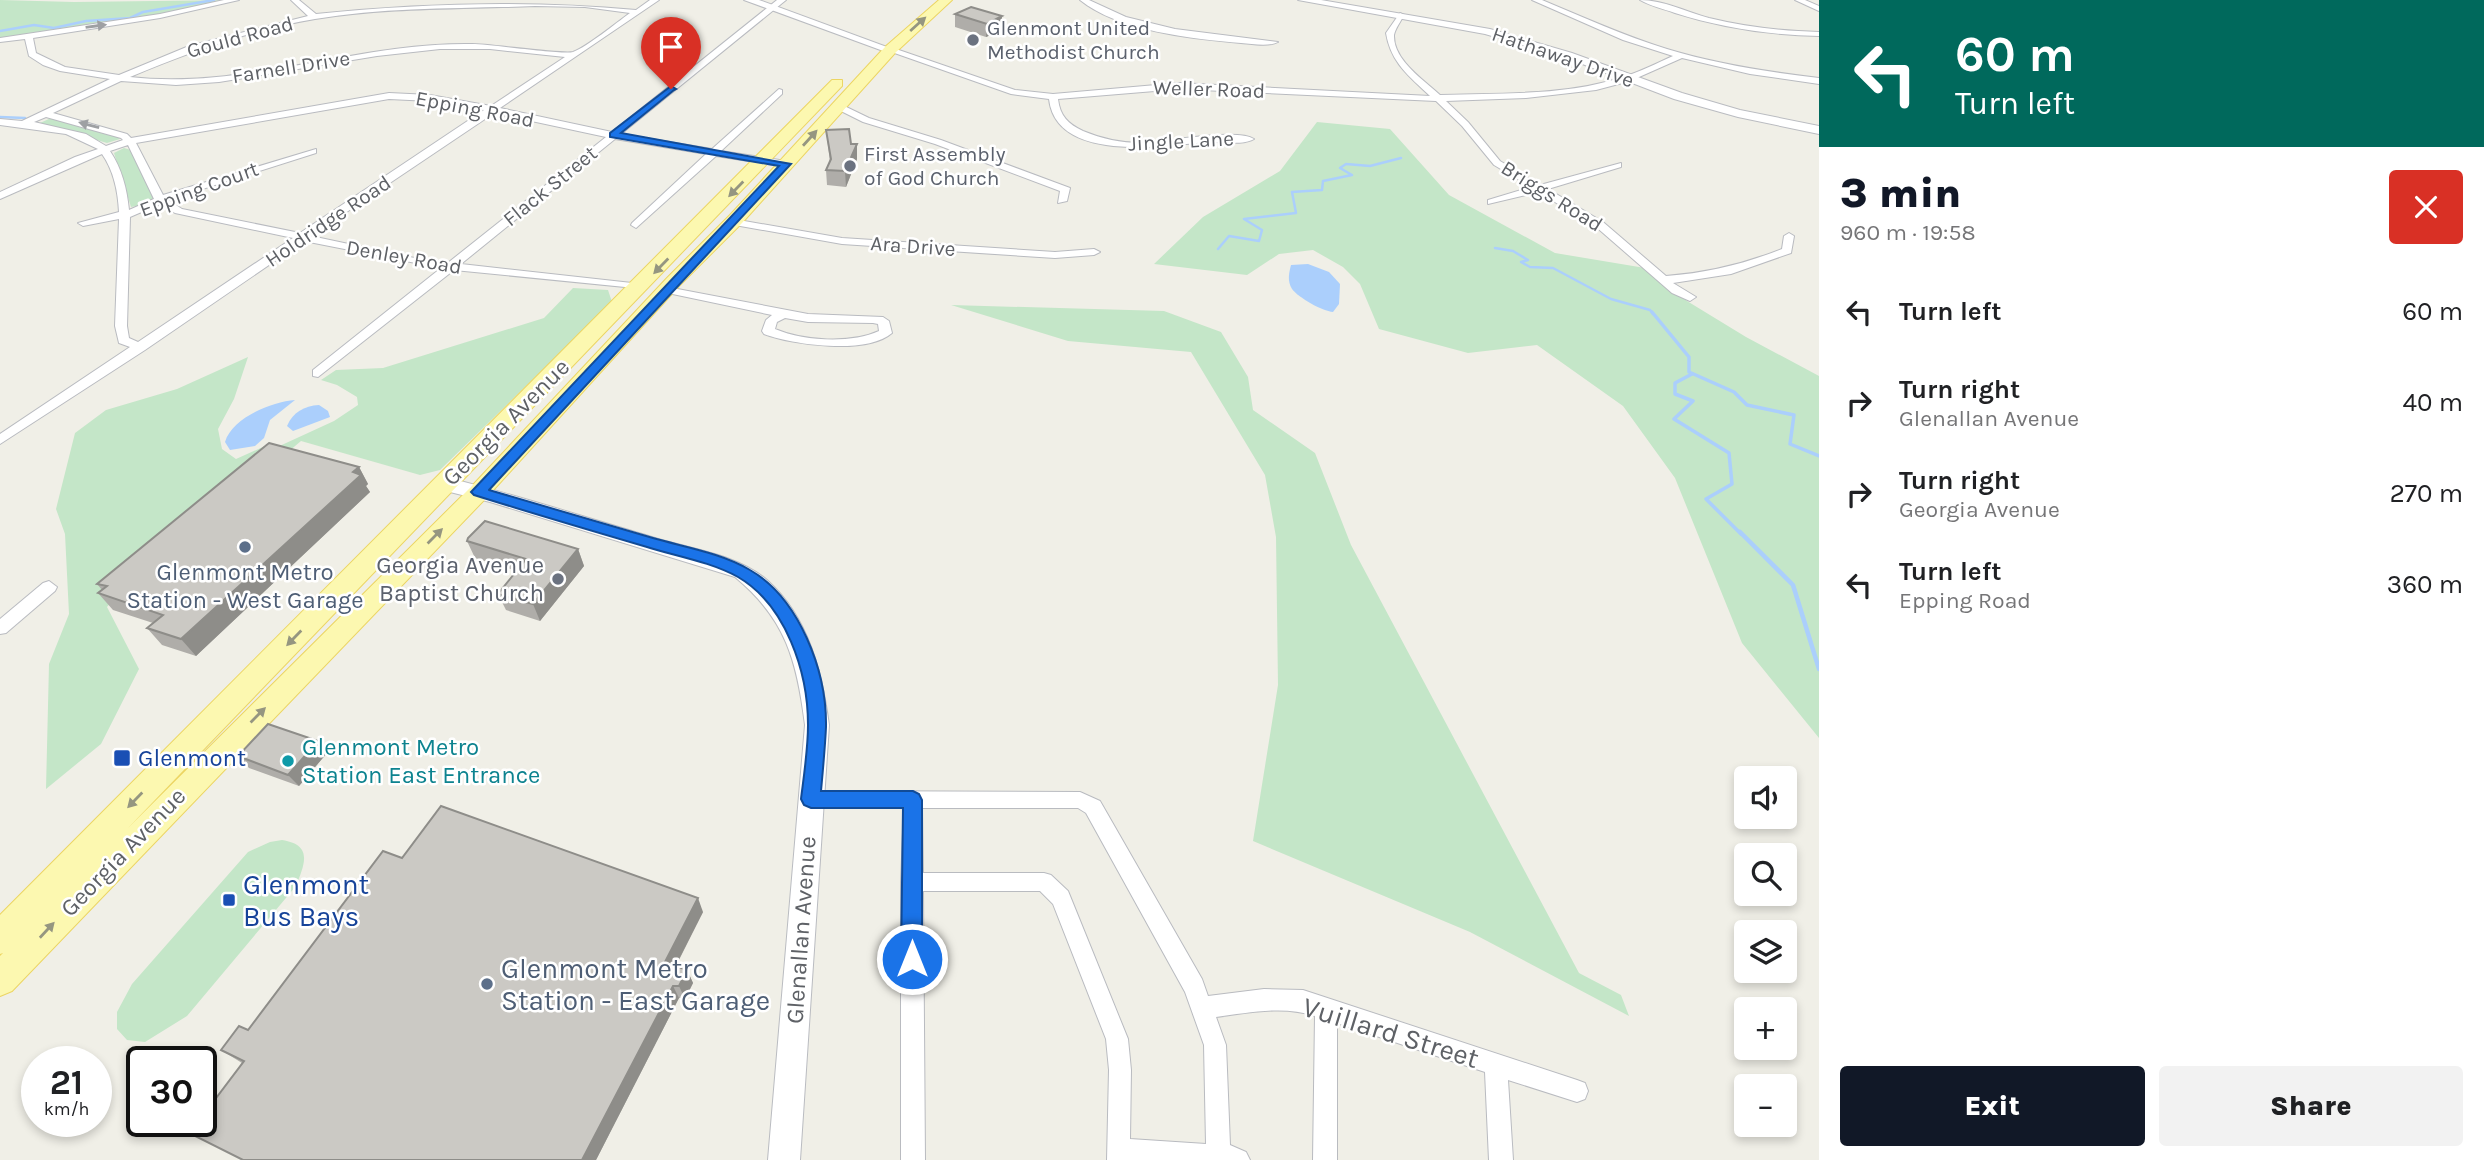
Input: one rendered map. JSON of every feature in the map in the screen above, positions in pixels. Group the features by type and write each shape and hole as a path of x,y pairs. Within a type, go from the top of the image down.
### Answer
{"main road":[{"path":"906,17 928,0"},
{"name":"Georgia Avenue","path":"0,979 479,492 786,164 838,106 879,46 946,0"},
{"name":"Georgia Avenue","path":"0,938 641,287 848,72"}],"street":[{"path":"0,40 160,16 234,0"},
{"path":"295,0 314,17"},
{"name":"Holdridge Road","path":"0,440 655,0"},
{"name":"Weller Road","path":"749,0 1014,92 1053,97 1178,86 1390,98 1555,92 1627,79 1680,56"},
{"name":"Flack Street","path":"318,373 782,0"},
{"path":"1084,0 1108,13 1181,32 1245,42 1274,42"},
{"name":"Hathaway Drive","path":"1303,0 1460,25 1531,43 1627,79 1727,110 1819,131"},
{"path":"1536,0 1621,36 1680,56 1751,71 1819,81"},
{"path":"1644,0 1692,18 1728,26 1782,34 1819,34"},
{"path":"1799,0 1819,9"},
{"name":"Gould Road","path":"25,123 120,78 192,48 314,17 390,9 535,4 585,5 637,12"},
{"name":"Briggs Road","path":"1400,15 1390,33 1393,50 1404,66 1465,124 1497,163 1599,223 1676,291 1690,297"},
{"name":"Farnell Drive","path":"28,35 32,54 49,64 120,78 168,82 210,80 378,53 440,47 495,46 573,55"},
{"path":"636,225 779,92"},
{"name":"Epping Road","path":"0,197 105,149 130,141 389,96 429,97 495,108 547,122 614,135 786,164"},
{"name":"Jingle Lane","path":"1053,97 1056,115 1065,124 1104,142 1154,146 1222,137 1249,139"},
{"path":"838,106 866,120 938,142 1066,190 1062,201"},
{"path":"46,114 124,136 130,141 160,200"},
{"path":"0,122 25,123 96,142 105,149 113,162 121,188 126,224 123,340 141,346"},
{"name":"Epping Court","path":"83,223 124,215 188,189 313,151"},
{"path":"1492,202 1618,165"},
{"name":"Denley Road","path":"160,200 179,211 451,267 582,278 641,287"},
{"name":"Ara Drive","path":"733,222 842,241 1055,255 1094,253"},
{"path":"1664,280 1715,276 1739,271 1787,251 1789,236"},
{"path":"667,290 808,318 873,318 883,321 886,333 869,340 815,341 768,331 772,320 783,314"},
{"name":"Glenallan Avenue","path":"445,484 742,572 764,587 788,621 801,646 812,684 817,724 784,1160"},
{"path":"0,628 49,587"},
{"path":"811,799 1080,800 1093,807 1194,987 1215,1045 1228,1156 1119,1155 1120,1070 1117,1039 1061,898 1044,882 911,882"},
{"path":"913,800 913,1160"},
{"name":"Vuillard Street","path":"1202,1008 1264,1000 1303,1001 1577,1091"},
{"path":"1325,1160 1326,1009"},
{"path":"1496,1065 1501,1160"}],"green space":[{"path":"0,0 235,0 190,10 0,40"},
{"path":"51,118 120,139 107,143 40,123"},
{"path":"1317,122 1390,129 1449,195 1555,253 1645,268 1687,301 1746,337 1819,376 1819,738 1742,643 1675,478 1623,406 1537,345 1468,353 1379,329 1360,284 1343,267 1313,250 1279,254 1247,275 1154,264 1203,217 1280,171"},
{"path":"124,148 131,150 154,200 147,204 131,207 114,153"},
{"path":"573,288 608,290 612,302 440,470 420,475 301,441 112,601 107,607 139,669 101,744 46,789 49,664 69,614 65,534 56,509 75,433 106,410 177,389 248,357 234,399 218,429 222,449 236,459 265,446 273,449 334,421 358,405 357,397 337,385 321,380 336,370 383,368 544,318"},
{"path":"951,305 1164,311 1221,332 1248,377 1253,410 1315,453 1351,545 1579,973 1621,995 1629,1016 1470,932 1253,841 1278,685 1276,537 1265,475 1191,352 1068,341"},
{"path":"282,840 299,846 304,856 296,886 187,1016 145,1042 127,1040 117,1029 117,1012 132,984 248,852 270,842"}],"water":[{"path":"1308,264 1329,272 1340,284 1339,304 1333,312 1311,304 1292,289 1289,280 1291,265"},
{"path":"295,400 270,420 264,438 255,446 230,450 225,442 229,433 244,419 264,408"},
{"path":"319,405 328,411 330,417 293,431 287,426 292,417 300,411"}],"building":[{"path":"971,7 1002,16 987,24 955,14"},
{"path":"849,129 851,144 857,144 845,171 826,170 831,159 826,130"},
{"name":"Glenmont Metro Station - West Garage","path":"269,443 359,467 353,472 361,475 181,639 147,628 163,615 98,593 107,586 97,584"},
{"path":"485,521 578,549 533,604 498,594 526,559 467,541"},
{"path":"268,724 318,741 288,775 238,756"},
{"name":"Glenmont Metro Station - East Garage","path":"441,806 698,898 665,962 687,970 679,986 673,986 582,1160 243,1160 197,1137 217,1137 217,1097 244,1061 221,1050 239,1026 248,1030 383,851 402,858"}],"waterway":[{"path":"0,31 34,25 54,28 86,21 130,18 143,12 214,0"},
{"path":"0,117 25,118"},
{"path":"1218,249 1229,236 1259,241 1262,230 1244,219 1296,213 1292,192 1322,190 1323,181 1352,175 1340,168 1346,164 1370,166 1401,158"},
{"path":"1495,248 1513,251 1528,260 1521,262 1530,267 1553,268 1611,299 1650,310 1653,314"},
{"path":"1652,312 1689,357 1689,372 1734,392 1747,405 1794,415 1790,444 1819,456"},
{"path":"1692,374 1675,383 1675,394 1693,401 1674,419 1729,453 1732,484 1706,499 1741,534"},
{"path":"1740,532 1793,585 1819,669"}],"place":[{"name":"Glenmont United Methodist Church","path":"973,40"},
{"name":"First Assembly of God Church","path":"850,166"},
{"name":"Glenmont Metro Station - West Garage","path":"245,547"},
{"name":"Georgia Avenue Baptist Church","path":"558,579"},
{"name":"Glenmont","path":"122,758"},
{"name":"Glenmont Metro Station East Entrance","path":"288,761"},
{"name":"Glenmont Bus Bays","path":"229,900"},
{"name":"Glenmont Metro Station - East Garage","path":"487,984"}],"route":[{"path":"671,89 614,135 786,164 479,492 702,558 742,572 764,587 778,604 801,646 812,684 817,724 811,799 913,800 912,959"}]}
